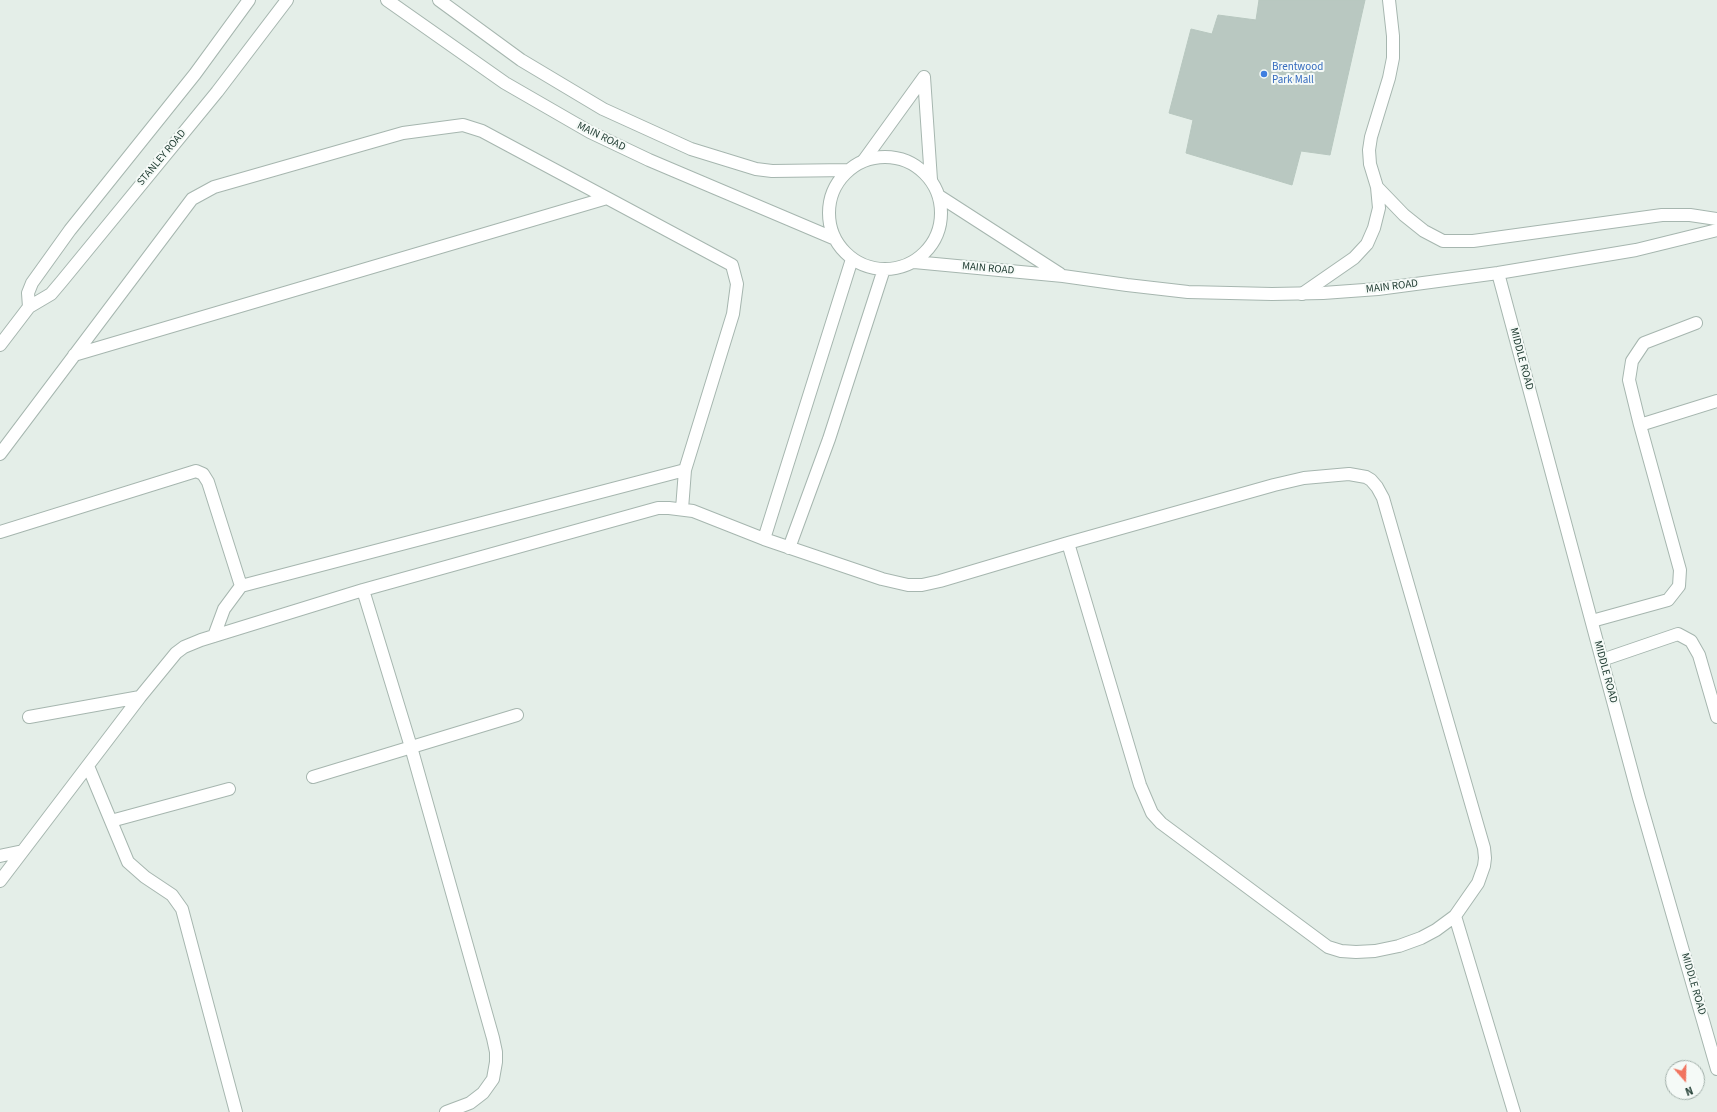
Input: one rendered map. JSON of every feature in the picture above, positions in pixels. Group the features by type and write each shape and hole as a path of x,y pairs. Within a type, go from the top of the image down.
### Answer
{"street":[{"path":"29,307 28,293 32,283 70,230 195,74 249,0"},
{"name":"STANLEY ROAD","path":"0,346 29,307 51,294 217,92 287,0"},
{"name":"MAIN ROAD","path":"387,0 505,83 590,132 649,160 833,238"},
{"path":"439,0 521,60 603,109 691,149 756,169 772,171 849,170"},
{"path":"1302,294 1354,258 1367,244 1374,228 1379,208 1377,186 1370,164 1369,150 1371,136 1389,78 1393,58 1393,36 1389,0"},
{"path":"864,160 924,77 931,180"},
{"path":"0,454 192,199 214,187 403,132 463,125 482,131 732,265 737,284 733,314 685,470 682,509"},
{"name":"MAIN ROAD","path":"882,156 901,159 918,167 931,180 939,196 942,215 938,234 928,250 914,262 896,269 877,270 859,264 852,259 844,253 833,238 828,220 829,201 836,184 849,170 864,160 882,156"},
{"path":"1377,186 1404,215 1424,231 1443,241 1473,241 1662,215 1690,215 1717,219"},
{"name":"MAIN ROAD","path":"939,196 1063,276"},
{"path":"74,355 608,198"},
{"name":"MAIN ROAD","path":"914,262 1063,276 1188,292 1302,294 1378,289 1498,273 1636,250 1717,230"},
{"path":"764,539 852,259"},
{"path":"789,548 829,439 884,269"},
{"name":"MIDDLE ROAD","path":"1498,273 1639,798 1717,1069"},
{"path":"1592,621 1668,600 1679,586 1680,570 1629,380 1632,361 1644,342 1696,323"},
{"path":"1640,425 1717,401"},
{"path":"214,636 224,608 240,586 685,470"},
{"path":"0,532 196,471 203,474 208,482 240,586"},
{"path":"0,881 140,697 176,653 192,643 363,590 658,508 693,511 789,548 882,579 908,585 922,585 940,581 1068,543 1274,485 1304,478 1349,474 1366,477 1371,480 1383,498 1484,848 1484,862 1478,883 1455,916 1436,930 1399,946 1375,951 1356,952 1341,951 1328,947 1161,822 1149,807 1140,785 1068,543"},
{"path":"363,590 411,748 496,1052 493,1079 483,1093 470,1104 446,1112"},
{"path":"1602,660 1678,634 1691,641 1700,655 1717,717"},
{"path":"29,717 140,697"},
{"path":"314,777 517,715"},
{"path":"88,766 123,853 132,866 172,895 182,909 236,1112"},
{"path":"111,821 228,789"},
{"path":"0,856 23,851"},
{"path":"1455,916 1514,1112"}],"building":[{"name":"Brentwood Park Mall","path":"1259,0 1365,0 1330,155 1301,151 1292,185 1186,153 1193,120 1169,113 1191,29 1212,34 1218,15 1256,20"}],"place":[{"name":"Brentwood Park Mall","path":"1264,74"}]}
